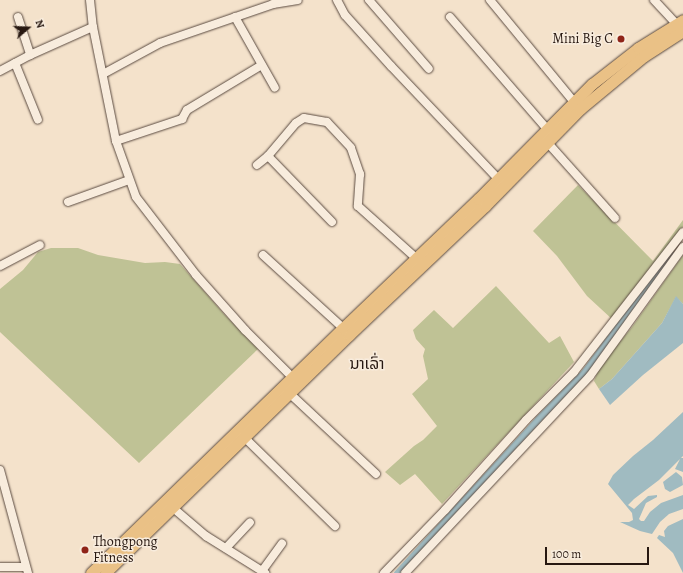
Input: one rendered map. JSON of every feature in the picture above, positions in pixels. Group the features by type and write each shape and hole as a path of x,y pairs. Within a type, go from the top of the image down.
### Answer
{"highway":[{"path":"296,381 501,182 547,129 592,84 638,48 681,25"},
{"path":"105,573 245,438 343,328 501,182 547,142 599,92 681,25"},
{"path":"91,573 287,391"}],"street":[{"path":"90,0 93,27 116,141 136,197 196,275 244,330 296,381"},
{"path":"103,74 160,43 273,4 297,0"},
{"path":"337,0 344,14 501,182"},
{"path":"369,0 429,69"},
{"path":"490,0 574,102"},
{"path":"654,0 681,25"},
{"path":"18,17 30,55"},
{"path":"235,17 275,88"},
{"path":"450,17 547,129"},
{"path":"0,72 30,55 93,27"},
{"path":"15,63 38,120"},
{"path":"116,141 182,119 187,110 262,65"},
{"path":"256,165 268,156 296,123 304,118 327,122 351,148 360,174 358,206 417,259"},
{"path":"547,142 615,218"},
{"path":"268,156 332,222"},
{"path":"68,202 129,180"},
{"path":"384,573 445,510 526,420 582,362 683,232"},
{"path":"0,266 40,245"},
{"path":"405,573 590,376 683,246"},
{"path":"263,255 343,328"},
{"path":"287,391 376,474"},
{"path":"526,420 538,430"},
{"path":"245,438 335,526"},
{"path":"0,470 26,570 0,567"},
{"path":"172,507 206,536 263,572 282,543"},
{"path":"226,548 250,522"}],"green space":[{"path":"578,185 653,261 683,220 683,227 650,274 613,320 587,296 557,256 533,231"},
{"path":"51,248 78,248 98,255 145,263 165,262 180,264 224,314 258,349 139,463 0,332 0,289 23,270 38,252"},
{"path":"683,255 683,304 676,297 662,323 612,379 599,389 594,381 600,366 632,327"},
{"path":"496,286 549,343 560,336 574,362 442,504 415,474 400,485 385,472 414,446 423,440 437,426 412,394 428,379 423,356 425,349 416,339 413,330 434,310 453,328"}],"water":[{"path":"676,296 683,304 683,343 643,375 610,405 599,389 612,379 662,323"},
{"path":"683,412 683,456 681,458 683,458 683,472 675,469 680,459 659,480 628,505 634,509 648,496 657,495 657,497 646,503 639,519 641,521 644,521 650,512 661,503 683,495 683,509 669,514 660,522 652,534 640,531 620,522 629,522 633,520 632,513 608,484 613,475"},
{"path":"676,472 682,477 683,485 670,492 665,489 663,482"},
{"path":"683,519 683,573 673,553 657,538 659,535 665,537 664,531 668,526"}],"waterway":[{"path":"397,573 538,419 585,371 671,254"}],"place":[{"name":"Mini Big C","path":"621,39"},
{"name":"Thongpong Fitness","path":"85,550"}],"district":[{"name":"ນາເລົ່າ","path":"367,364"}]}
